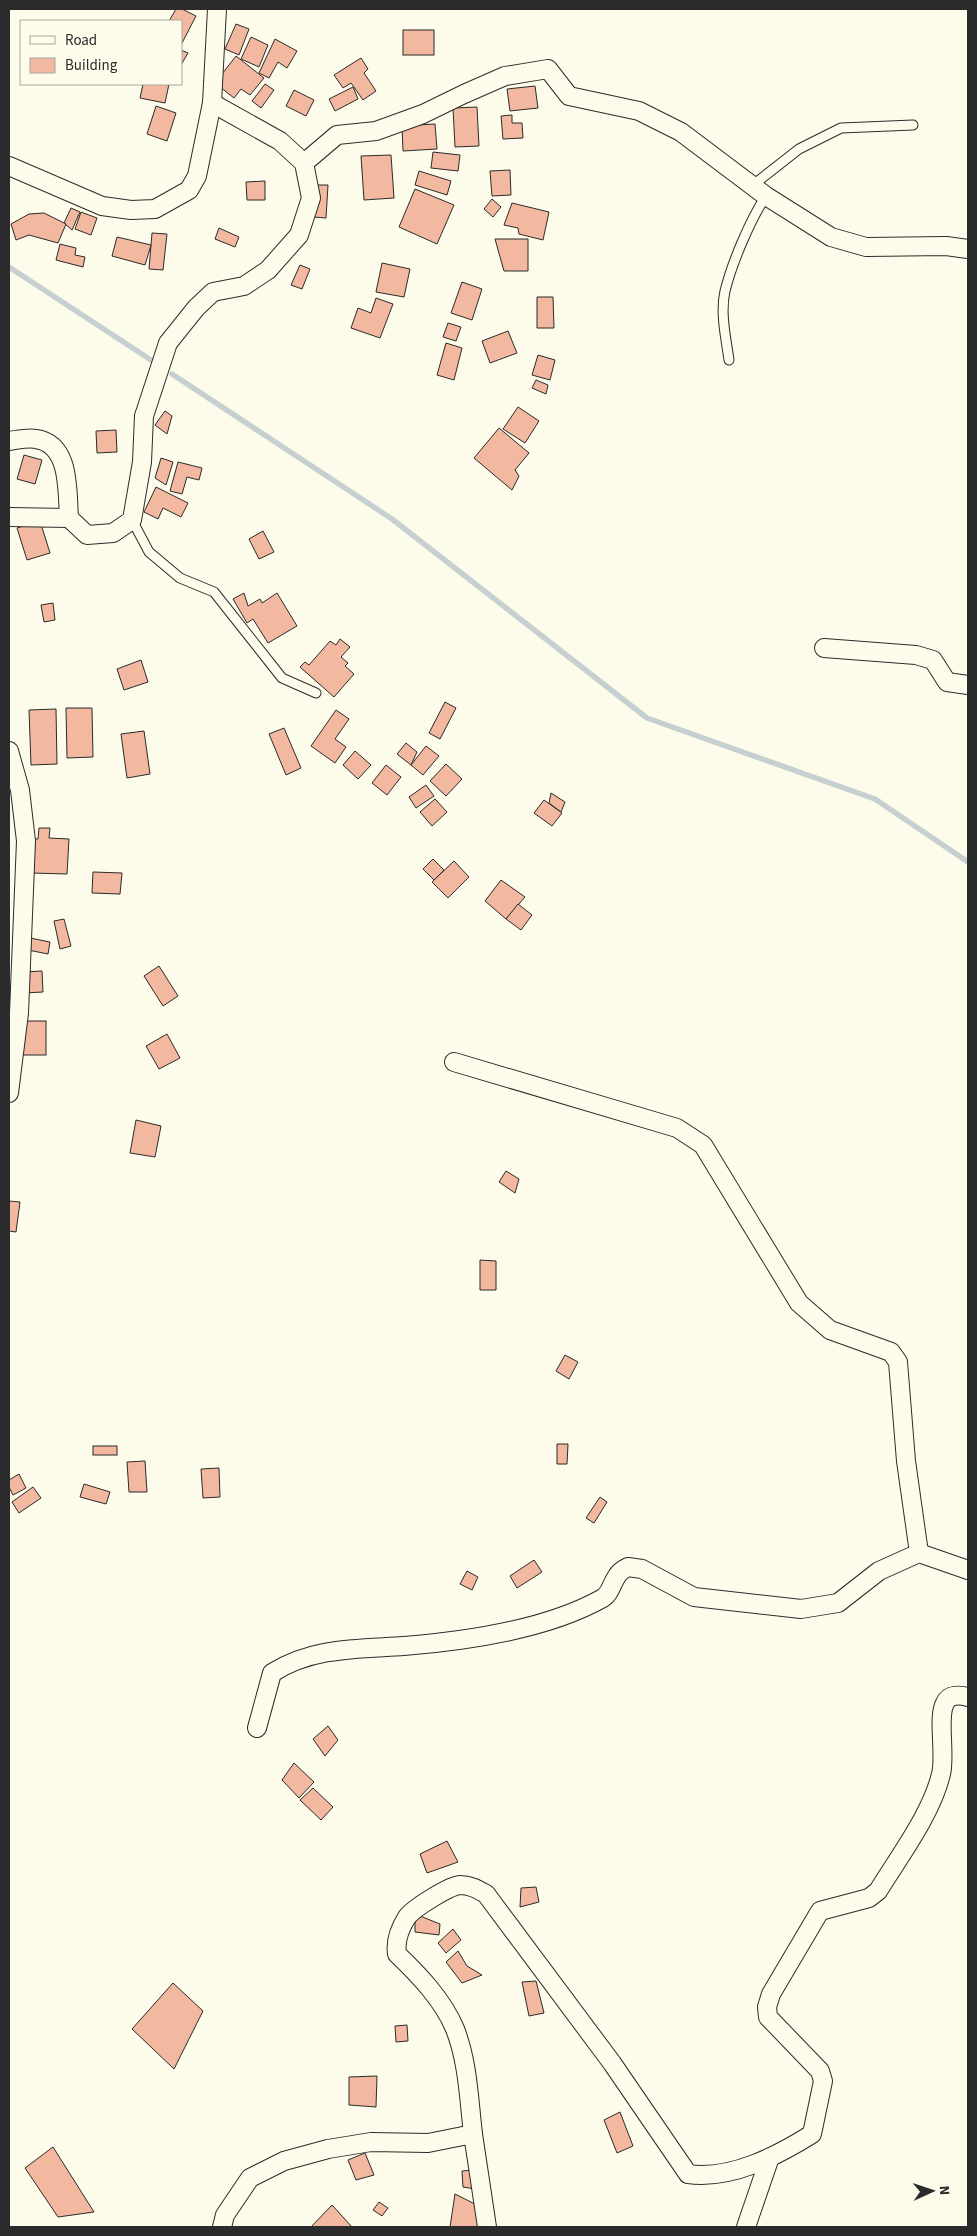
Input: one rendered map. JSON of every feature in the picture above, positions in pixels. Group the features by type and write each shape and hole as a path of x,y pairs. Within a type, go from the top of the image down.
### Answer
{"street":[{"path":"9,166 102,206 131,210 154,209 189,190 197,176 212,103 217,9"},
{"path":"304,163 337,135 376,131 423,114 505,76 548,69 569,96 639,111 681,132 760,191 830,237 866,246 946,246 968,249"},
{"path":"9,441 36,438 50,444 63,460 69,518 87,535 112,533 132,520 142,462 144,416 168,343 196,308 213,292 244,286 268,270 300,235 311,198 304,163 280,141 212,103"},
{"path":"9,517 69,518"},
{"path":"824,648 916,655 933,660 947,682 968,685"},
{"path":"9,750 20,790 26,841 19,1013 9,1092"},
{"path":"454,1062 677,1128 703,1145 799,1303 830,1330 891,1352 898,1362 906,1461 919,1553"},
{"path":"257,1728 272,1673 286,1663 342,1648 404,1646 539,1624 606,1597 618,1574 628,1566 642,1569 694,1597 801,1609 838,1603 879,1571 919,1553 968,1570"},
{"path":"488,2227 463,2056 455,2028 439,2000 397,1954 398,1935 408,1916 447,1889 459,1885 473,1887 486,1894 612,2063 688,2174 714,2174 769,2160 812,2134 823,2080 820,2071 768,2017 767,2007 771,1994 820,1911 869,1898 878,1892 921,1823 941,1776 944,1756 942,1710 945,1701 950,1697 968,1697"},
{"path":"222,2227 225,2214 250,2178 284,2161 371,2142 428,2143 473,2134"},
{"path":"746,2227 769,2160"}],"lane":[{"path":"729,360 724,316 725,292 755,213 760,191 799,149 841,128 912,125"},
{"path":"132,520 149,552 180,578 214,592 282,678 316,693"}],"building":[{"path":"176,9 182,9 196,16 182,43 182,20 170,20"},
{"path":"236,24 249,29 239,55 225,49"},
{"path":"403,30 434,30 434,55 403,55"},
{"path":"251,37 268,45 259,67 241,59"},
{"path":"275,39 297,51 287,68 278,62 269,78 259,73"},
{"path":"182,50 188,53 182,63"},
{"path":"236,56 264,78 250,95 241,89 234,98 215,83"},
{"path":"361,58 368,69 364,73 376,91 363,100 351,83 343,88 334,75"},
{"path":"265,84 274,90 261,108 252,101"},
{"path":"143,85 169,85 165,103 140,98"},
{"path":"535,86 538,108 510,111 507,89"},
{"path":"353,87 358,99 335,111 329,99"},
{"path":"294,90 314,100 306,116 286,106"},
{"path":"156,106 176,113 167,141 147,134"},
{"path":"477,107 479,146 455,147 453,108"},
{"path":"512,115 512,123 522,123 523,138 503,139 501,116"},
{"path":"435,124 437,149 403,151 402,126"},
{"path":"433,152 460,155 458,171 431,168"},
{"path":"391,155 394,198 364,200 361,156"},
{"path":"510,170 511,195 492,196 490,171"},
{"path":"419,171 451,181 447,195 415,185"},
{"path":"265,181 265,200 247,200 246,182"},
{"path":"315,185 328,185 326,218 313,217"},
{"path":"415,189 454,205 437,244 399,227"},
{"path":"492,199 501,207 493,217 484,209"},
{"path":"512,203 549,212 543,240 519,234 518,228 504,225"},
{"path":"71,208 80,212 72,230 64,223"},
{"path":"81,212 97,218 91,235 75,229"},
{"path":"44,213 66,224 58,243 29,235 16,240 11,224 29,214"},
{"path":"219,228 239,237 235,247 215,239"},
{"path":"152,233 167,234 163,270 149,269"},
{"path":"117,237 151,245 145,265 112,256"},
{"path":"495,239 528,239 528,271 504,271"},
{"path":"60,244 76,248 75,255 85,257 83,267 56,260"},
{"path":"382,263 410,269 404,297 376,292"},
{"path":"300,265 310,269 302,289 291,285"},
{"path":"462,282 482,289 472,320 451,313"},
{"path":"537,297 553,297 554,328 537,328"},
{"path":"376,298 393,304 380,338 351,328 358,308 371,313"},
{"path":"448,323 461,327 456,341 443,337"},
{"path":"508,331 517,353 490,363 482,341"},
{"path":"446,343 462,348 454,380 437,375"},
{"path":"538,355 555,360 550,380 532,375"},
{"path":"536,380 548,385 546,394 532,388"},
{"path":"518,407 539,421 525,443 503,429"},
{"path":"165,411 172,416 167,434 155,425"},
{"path":"499,428 529,453 515,470 519,476 512,490 474,458"},
{"path":"116,430 117,452 97,453 96,431"},
{"path":"24,455 42,460 35,484 17,479"},
{"path":"161,458 173,462 166,485 155,478"},
{"path":"178,462 202,468 199,480 187,477 182,494 170,491"},
{"path":"156,487 188,503 181,517 163,508 158,519 144,512"},
{"path":"40,521 50,553 27,560 17,528"},
{"path":"263,531 274,552 259,559 249,539"},
{"path":"244,593 248,606 260,599 262,603 277,593 297,626 268,643 253,619 247,623 233,599"},
{"path":"53,603 55,620 44,622 41,605"},
{"path":"340,639 350,647 341,657 348,663 345,666 354,674 334,697 300,667 305,662 309,665 330,641 336,645"},
{"path":"141,660 148,682 124,690 117,669"},
{"path":"445,702 456,708 440,739 429,733"},
{"path":"66,708 92,708 93,757 67,758"},
{"path":"56,709 57,764 31,765 29,710"},
{"path":"336,710 349,719 335,739 346,747 335,763 311,746"},
{"path":"284,728 301,768 286,775 269,734"},
{"path":"144,731 150,774 127,778 121,734"},
{"path":"406,743 417,752 411,765 397,754"},
{"path":"426,746 439,756 423,775 411,765"},
{"path":"355,751 371,765 358,779 343,765"},
{"path":"446,764 462,779 446,796 430,781"},
{"path":"386,765 401,777 387,795 372,783"},
{"path":"426,785 434,796 416,808 409,797"},
{"path":"551,793 565,802 561,812 549,803"},
{"path":"435,799 447,812 432,826 420,812"},
{"path":"544,800 562,813 552,826 534,813"},
{"path":"39,828 50,828 49,838 69,839 67,874 31,873 32,839 38,839"},
{"path":"433,859 444,870 434,880 423,869"},
{"path":"454,861 469,877 448,898 432,882"},
{"path":"93,872 122,873 120,894 92,893"},
{"path":"501,880 525,897 506,919 485,901"},
{"path":"518,904 532,915 521,930 506,919"},
{"path":"64,919 71,946 60,949 54,921"},
{"path":"30,938 50,942 48,954 28,950"},
{"path":"159,966 178,996 163,1006 144,976"},
{"path":"42,971 43,992 24,993 24,972"},
{"path":"9,987 14,987 16,1014 9,1014"},
{"path":"22,1021 46,1021 46,1055 22,1055"},
{"path":"167,1034 180,1058 159,1069 146,1046"},
{"path":"136,1120 161,1126 155,1157 130,1153"},
{"path":"506,1171 519,1179 515,1193 499,1182"},
{"path":"9,1201 20,1202 16,1232 9,1231"},
{"path":"480,1260 496,1261 496,1290 480,1290"},
{"path":"565,1355 578,1362 569,1379 556,1371"},
{"path":"557,1444 568,1444 567,1464 557,1464"},
{"path":"93,1446 117,1446 117,1455 93,1455"},
{"path":"145,1461 147,1492 129,1492 127,1462"},
{"path":"219,1468 220,1497 203,1498 201,1469"},
{"path":"19,1474 26,1488 13,1495 9,1487 9,1480"},
{"path":"84,1484 110,1492 106,1504 80,1497"},
{"path":"33,1487 41,1498 19,1513 12,1502"},
{"path":"600,1497 607,1502 594,1523 586,1518"},
{"path":"534,1560 542,1572 517,1588 510,1576"},
{"path":"467,1571 478,1577 472,1590 460,1584"},
{"path":"328,1726 338,1740 325,1756 313,1739"},
{"path":"294,1763 314,1782 299,1798 282,1780"},
{"path":"313,1788 333,1807 321,1820 300,1800"},
{"path":"447,1841 458,1862 427,1873 420,1854"},
{"path":"536,1887 539,1902 520,1907 521,1888"},
{"path":"415,1914 440,1924 439,1935 415,1932"},
{"path":"453,1929 461,1940 446,1953 438,1943"},
{"path":"458,1951 467,1966 482,1975 462,1983 446,1962"},
{"path":"536,1981 544,2013 529,2016 522,1982"},
{"path":"173,1983 203,2011 174,2069 132,2029"},
{"path":"407,2025 408,2041 396,2042 395,2026"},
{"path":"377,2076 376,2107 349,2105 349,2077"},
{"path":"620,2112 633,2146 617,2153 604,2120"},
{"path":"53,2147 94,2212 58,2217 25,2168"},
{"path":"365,2153 374,2175 356,2180 348,2160"},
{"path":"473,2170 475,2189 463,2187 462,2171"},
{"path":"455,2194 479,2206 479,2227 450,2227"},
{"path":"379,2202 388,2208 382,2216 373,2210"},
{"path":"332,2205 352,2227 311,2227"}],"waterway":[{"path":"9,267 154,362"},
{"path":"172,374 392,519 647,718 875,799 968,862"}]}
